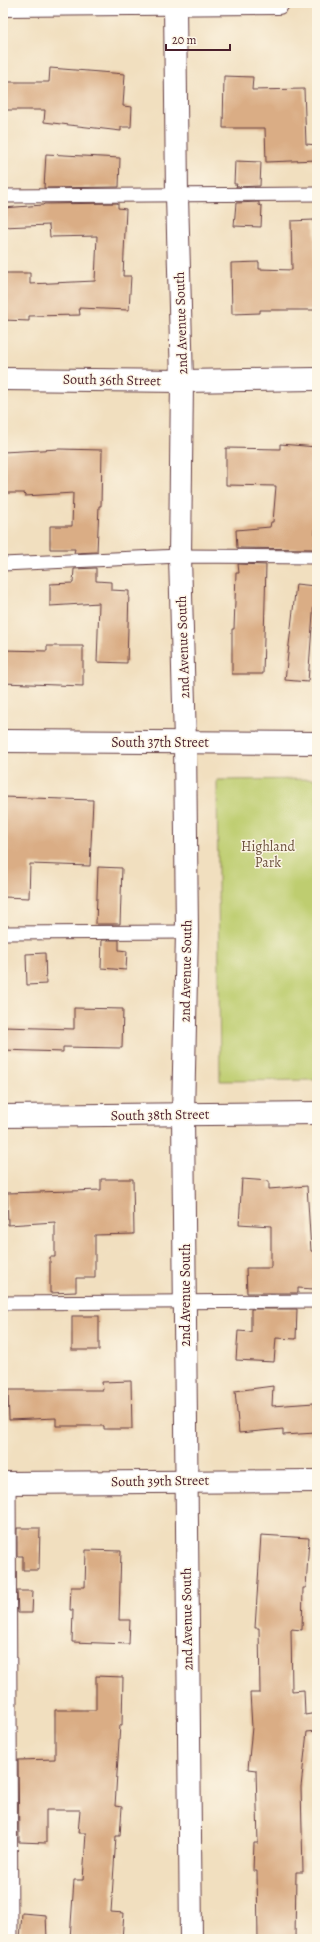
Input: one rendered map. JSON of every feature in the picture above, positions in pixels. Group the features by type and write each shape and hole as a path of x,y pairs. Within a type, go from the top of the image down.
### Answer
{"street":[{"path":"3,6 278,3"},
{"name":"2nd Avenue South","path":"175,4 177,196 182,381 180,556 185,742 187,932 183,1115 191,1939"},
{"name":"South 36th Street","path":"3,380 182,381 317,379"},
{"name":"South 37th Street","path":"3,741 317,743"},
{"name":"South 38th Street","path":"3,1116 317,1113"},
{"name":"South 39th Street","path":"6,1483 317,1481"}],"lane":[{"path":"3,196 317,194"},
{"path":"3,564 180,556 317,557"},
{"path":"3,933 187,932"},
{"path":"3,1303 317,1301"},
{"path":"6,1483 11,1939"}],"green space":[{"name":"Highland Park","path":"317,779 317,1080 220,1081 217,780"}],"building":[{"path":"50,68 125,74 123,106 132,107 131,127 121,127 121,131 44,122 45,110 3,110 3,82 49,82"},
{"path":"224,76 253,77 252,90 304,89 306,144 317,145 317,160 266,162 265,128 223,128"},
{"path":"46,154 120,158 119,187 44,188"},
{"path":"235,161 261,162 260,186 236,187 237,184 234,184"},
{"path":"259,202 259,205 262,206 261,227 234,226 236,203"},
{"path":"118,203 118,208 126,209 123,276 131,276 129,310 79,308 80,315 29,316 29,321 3,320 3,273 30,273 30,284 95,281 97,236 50,237 49,225 3,227 3,208 44,204"},
{"path":"314,220 317,310 260,310 260,313 232,314 231,263 259,262 259,269 292,270 291,221"},
{"path":"280,444 317,447 317,499 314,549 237,548 236,530 270,527 271,522 273,522 276,486 226,485 226,448 280,449"},
{"path":"60,449 102,450 101,506 99,506 97,552 74,553 75,549 50,549 50,526 72,526 73,493 25,496 24,493 3,493 3,452"},
{"path":"238,564 266,565 263,674 232,674 232,629 234,629 236,573 239,573"},
{"path":"96,568 96,581 111,582 111,590 129,591 127,663 97,662 99,603 50,606 50,584 73,583 74,569"},
{"path":"296,584 315,586 308,682 285,680"},
{"path":"47,646 83,646 83,686 3,683 3,650 47,651"},
{"path":"3,797 93,800 90,866 30,864 29,898 3,897"},
{"path":"98,867 122,868 120,924 96,924"},
{"path":"102,940 119,940 119,950 127,951 126,970 101,968"},
{"path":"45,953 46,984 27,985 26,954"},
{"path":"74,1008 123,1009 122,1048 63,1047 63,1052 3,1050 3,1027 74,1029"},
{"path":"101,1179 133,1179 134,1234 95,1235 95,1278 76,1278 76,1292 50,1293 50,1257 55,1257 55,1222 8,1225 7,1193 101,1190"},
{"path":"242,1179 269,1181 269,1189 307,1186 311,1251 317,1252 314,1289 298,1288 298,1293 247,1293 246,1268 271,1268 271,1226 239,1224"},
{"path":"251,1309 297,1309 296,1339 276,1338 274,1362 236,1360 238,1331 251,1332"},
{"path":"72,1316 99,1316 99,1350 72,1350"},
{"path":"131,1381 132,1429 104,1429 104,1426 56,1426 56,1418 9,1420 8,1390 103,1390 102,1382"},
{"path":"273,1386 272,1406 314,1403 316,1433 283,1435 283,1429 239,1433 235,1391"},
{"path":"17,1528 40,1528 39,1570 23,1570 23,1556 17,1556"},
{"path":"261,1535 309,1538 306,1588 303,1588 302,1630 291,1629 292,1691 304,1690 305,1715 317,1713 317,1731 307,1732 301,1787 303,1872 296,1872 295,1939 258,1939 257,1871 253,1871 254,1843 258,1843 256,1770 248,1769 252,1727 250,1693 260,1693 259,1628 255,1628"},
{"path":"86,1550 121,1551 119,1620 130,1620 129,1644 72,1642 73,1610 70,1610 71,1587 85,1587"},
{"path":"17,1591 33,1591 32,1613 18,1613"},
{"path":"96,1676 123,1677 122,1725 120,1725 115,1806 122,1807 120,1836 116,1836 111,1912 124,1913 122,1939 70,1939 74,1880 83,1880 86,1833 78,1833 80,1810 46,1810 46,1843 19,1842 18,1760 55,1759 55,1710 96,1710"},
{"path":"22,1913 46,1915 47,1939 20,1939"}]}
